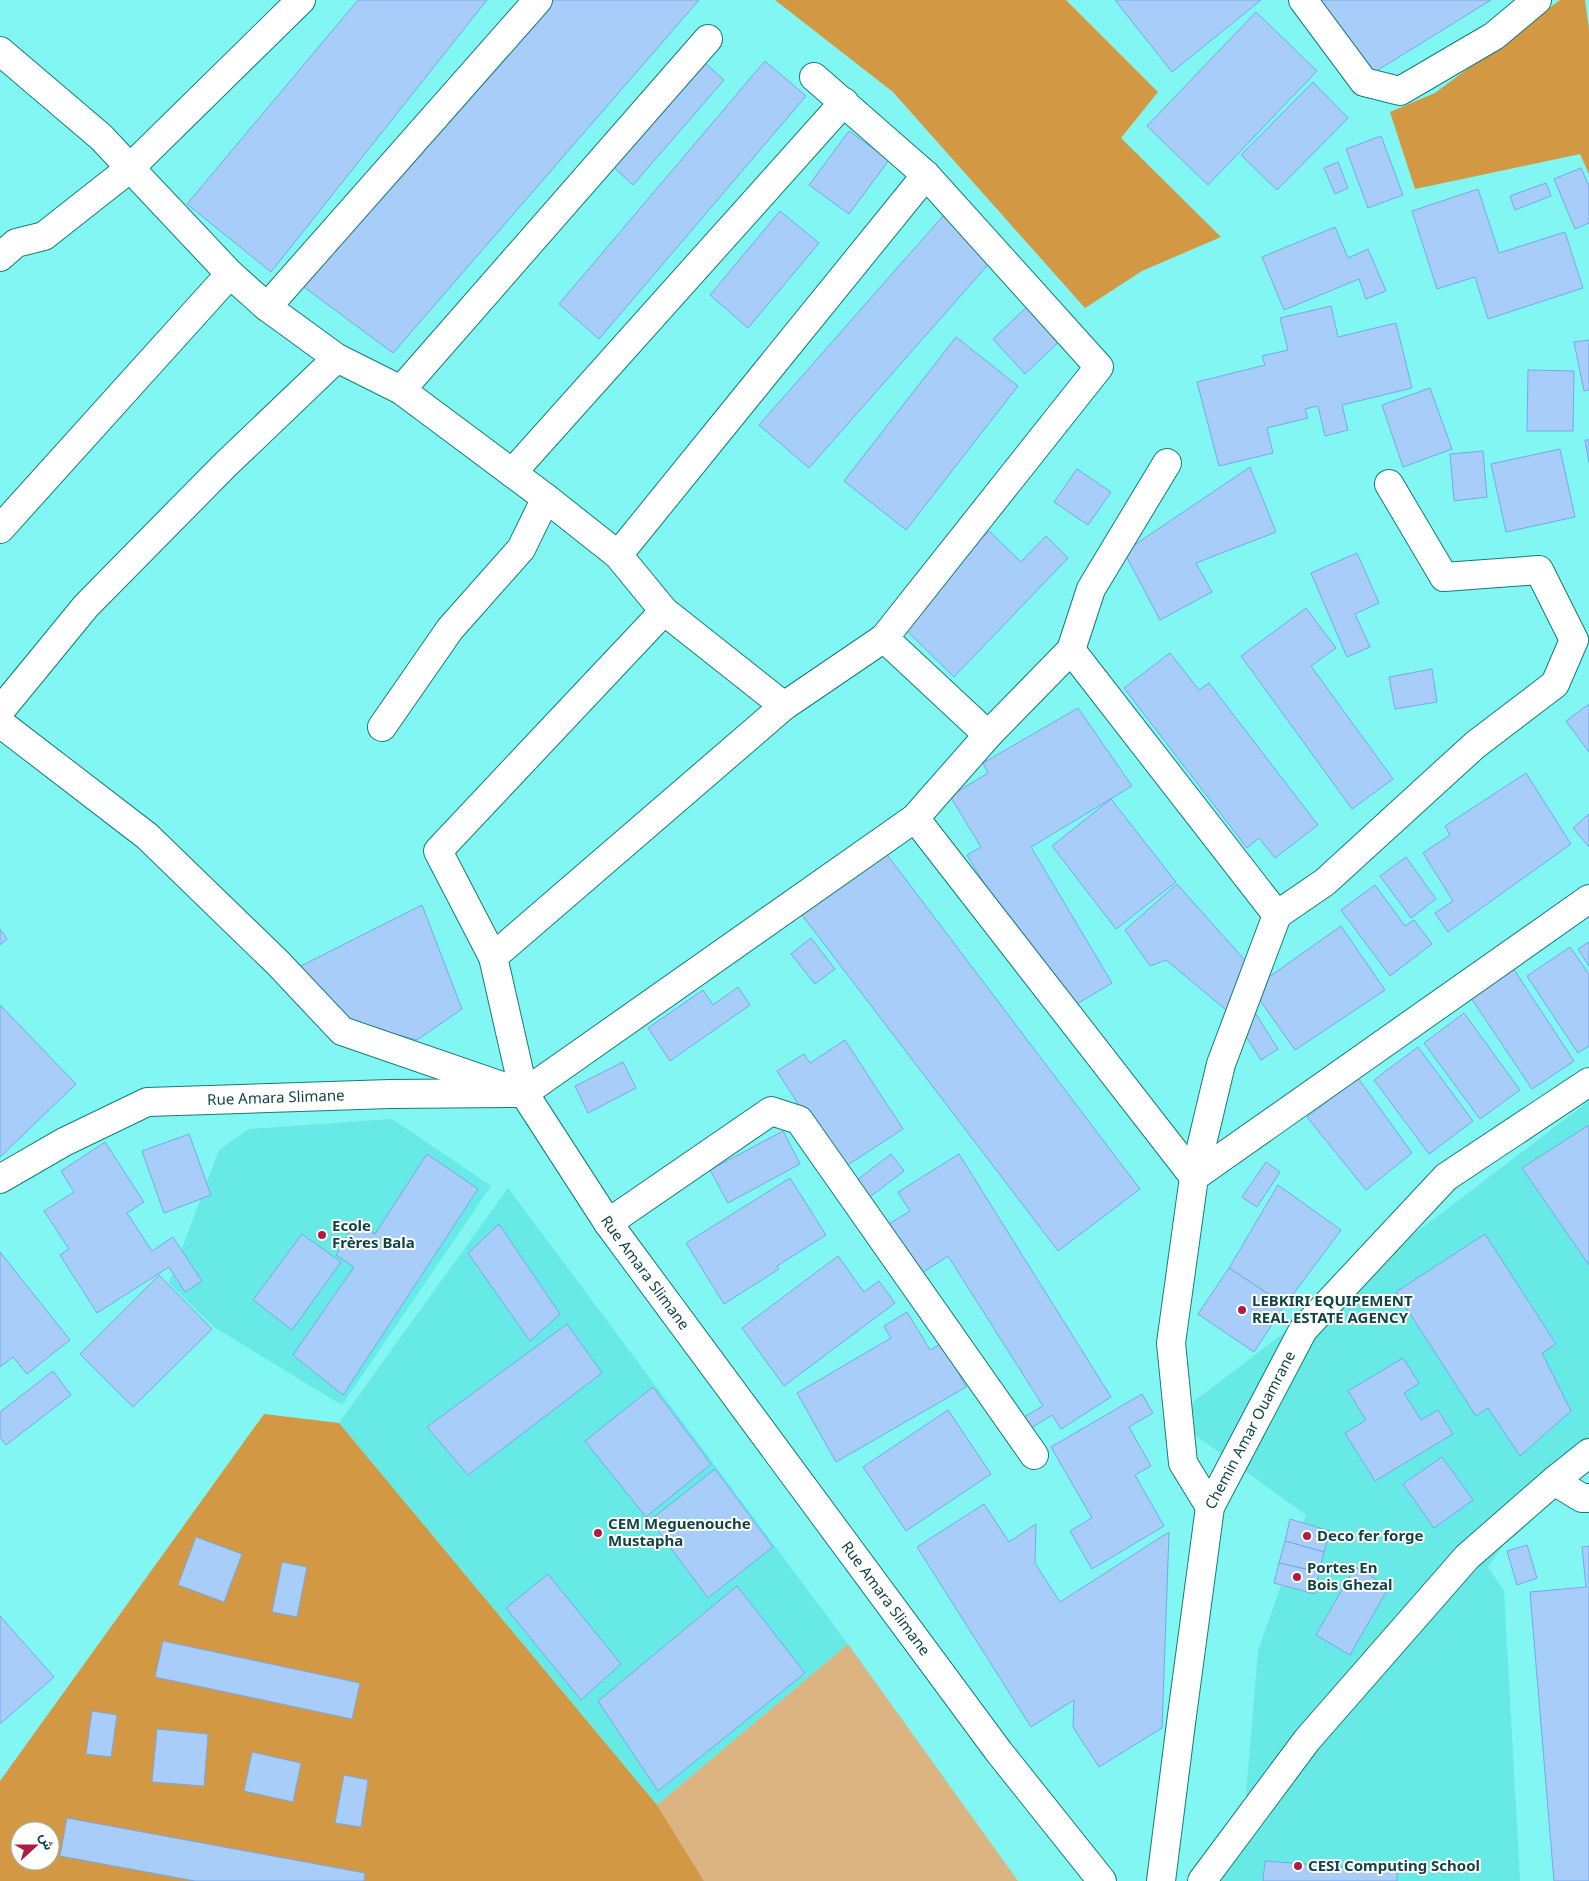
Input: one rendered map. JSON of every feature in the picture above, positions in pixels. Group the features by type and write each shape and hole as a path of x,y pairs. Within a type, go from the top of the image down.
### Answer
{"street":[{"path":"5,243 44,236 129,169 301,0"},
{"path":"267,307 538,0"},
{"path":"1303,0 1364,82 1400,91 1494,36 1537,0"},
{"path":"401,390 708,39"},
{"path":"0,51 100,137 230,274 267,307 338,358 401,390 546,498 618,555 664,611 784,706"},
{"path":"493,957 784,706 884,638 1099,367 926,175 814,77"},
{"path":"512,473 844,102"},
{"path":"618,555 926,175"},
{"path":"0,529 230,274"},
{"path":"0,711 86,606 224,466 338,358"},
{"path":"524,1093 915,818 988,735 1071,650 1091,589 1167,463"},
{"path":"1210,1508 1182,1462 1171,1344 1194,1177 1221,1064 1277,915 1325,882 1475,745 1555,684 1574,640 1539,570 1444,577 1389,484"},
{"path":"382,727 450,629 522,549 546,498"},
{"path":"524,1093 493,957 438,851 664,611"},
{"path":"884,638 988,735"},
{"path":"1071,650 1277,915"},
{"path":"0,723 147,836 279,964 342,1031 524,1093"},
{"path":"915,818 1194,1177"},
{"path":"1194,1177 1589,899"},
{"name":"Chemin Amar Ouamrane","path":"1161,1881 1210,1508 1303,1330 1446,1177 1589,1082"},
{"name":"Rue Amara Slimane","path":"0,1180 64,1142 147,1102 390,1094 524,1093 608,1223 999,1752 1102,1881"},
{"path":"608,1223 771,1111 799,1120 1034,1455"},
{"path":"1202,1881 1307,1740 1467,1557 1589,1453"},
{"path":"1554,1481 1582,1498 1589,1498"}],"shaded area":[{"path":"775,0 1066,0 1158,92 1121,138 1221,237 1142,271 1085,308 893,92"},
{"path":"1560,0 1585,0 1589,29 1589,174 1580,154 1415,189 1390,112 1435,93"},
{"path":"1589,1101 1589,1440 1559,1463 1488,1567 1504,1591 1520,1881 1220,1881 1269,1816 1244,1820 1258,1651 1306,1515 1172,1418"},
{"name":"Ecole Frères Bala","path":"392,1119 491,1186 342,1405 214,1327 169,1283 219,1150 249,1129"},
{"name":"CEM Meguenouche Mustapha","path":"508,1188 848,1644 657,1805 339,1423"},
{"path":"264,1414 339,1423 657,1805 704,1881 0,1881 0,1781"},
{"path":"848,1644 1018,1881 704,1881 657,1805"}],"building":[{"path":"358,0 487,0 271,272 187,204"},
{"path":"551,0 699,0 393,353 304,287"},
{"path":"1115,0 1261,0 1172,72"},
{"path":"1318,0 1491,0 1365,78"},
{"path":"1256,12 1317,71 1208,185 1147,126"},
{"path":"702,60 724,80 633,185 611,165"},
{"path":"765,61 806,96 599,339 559,304"},
{"path":"1313,82 1348,118 1277,190 1241,155"},
{"path":"849,131 889,160 849,214 809,185"},
{"path":"1381,136 1403,195 1368,208 1346,149"},
{"path":"1338,162 1348,188 1335,194 1324,168"},
{"path":"1581,168 1589,186 1589,223 1575,229 1554,179"},
{"path":"1546,183 1551,196 1515,210 1510,196"},
{"path":"1478,189 1499,253 1565,232 1583,288 1488,319 1475,277 1437,289 1412,211"},
{"path":"780,211 819,243 748,328 710,295"},
{"path":"943,216 992,260 809,468 759,425"},
{"path":"1335,227 1348,258 1368,249 1386,291 1366,299 1359,279 1284,310 1262,257"},
{"path":"1033,301 1066,335 1025,374 993,339"},
{"path":"1331,306 1338,337 1396,323 1412,388 1342,405 1348,430 1325,436 1318,406 1305,409 1308,418 1267,428 1273,453 1219,466 1197,382 1265,365 1262,356 1288,350 1280,318"},
{"path":"956,337 1018,386 906,530 844,481"},
{"path":"1589,340 1589,390 1584,391 1574,342"},
{"path":"1528,370 1574,371 1573,431 1527,431"},
{"path":"1430,388 1452,449 1403,467 1382,405"},
{"path":"1585,440 1589,440 1589,463"},
{"path":"1560,449 1575,517 1506,532 1491,464"},
{"path":"1483,451 1487,497 1454,501 1450,454"},
{"path":"1250,467 1276,532 1196,563 1212,592 1160,620 1124,552"},
{"path":"1077,469 1111,492 1088,525 1054,502"},
{"path":"989,531 1021,562 1046,536 1068,558 954,677 900,624"},
{"path":"1357,553 1379,603 1355,614 1370,647 1347,657 1311,573"},
{"path":"1306,608 1336,648 1311,666 1393,779 1352,809 1241,656"},
{"path":"1170,653 1199,690 1209,683 1318,825 1275,858 1259,838 1247,848 1124,688"},
{"path":"1432,669 1437,702 1395,709 1389,677"},
{"path":"1589,704 1589,752 1566,721"},
{"path":"1078,708 1132,786 1031,847 1112,983 1062,1013 967,855 981,847 950,796 988,773 983,763"},
{"path":"1526,773 1571,844 1448,932 1435,913 1453,901 1423,853 1450,835 1445,826"},
{"path":"1111,799 1176,882 1116,929 1052,846"},
{"path":"1589,814 1589,847 1573,828"},
{"path":"885,852 1140,1189 1058,1251 802,915"},
{"path":"1406,857 1436,899 1411,918 1380,876"},
{"path":"1177,884 1250,966 1226,1010 1166,960 1150,966 1125,930"},
{"path":"1375,885 1405,926 1414,920 1432,944 1390,976 1341,910"},
{"path":"422,905 462,1009 417,1040 350,1022 297,968"},
{"path":"1341,926 1385,990 1295,1050 1252,989"},
{"path":"0,929 7,939 0,945"},
{"path":"811,938 835,969 815,984 791,954"},
{"path":"1589,942 1589,966 1578,949"},
{"path":"1570,947 1589,974 1589,1046 1578,1053 1527,976"},
{"path":"1513,968 1574,1061 1532,1089 1471,998"},
{"path":"738,987 750,1005 670,1061 648,1028 703,990 713,1005"},
{"path":"0,1005 76,1084 0,1157"},
{"path":"1464,1013 1520,1090 1480,1119 1424,1043"},
{"path":"1256,1014 1278,1049 1261,1060 1239,1025"},
{"path":"845,1040 903,1129 840,1170 777,1071 804,1054 810,1063"},
{"path":"1418,1047 1473,1121 1429,1154 1374,1080"},
{"path":"623,1062 636,1088 588,1113 575,1086"},
{"path":"1358,1078 1412,1153 1366,1190 1307,1117"},
{"path":"1589,1125 1589,1265 1522,1168"},
{"path":"783,1131 800,1164 728,1203 710,1170"},
{"path":"189,1134 211,1195 164,1213 142,1151"},
{"path":"105,1142 144,1202 127,1213 152,1251 173,1237 202,1281 185,1292 169,1267 97,1313 60,1255 69,1249 44,1211 74,1192 61,1171"},
{"path":"427,1154 478,1189 343,1395 293,1355 354,1267 336,1255 356,1221 375,1234"},
{"path":"891,1154 904,1171 870,1197 857,1180"},
{"path":"959,1154 1111,1397 1061,1429 1052,1415 1031,1428 1024,1417 1043,1406 948,1256 916,1277 884,1227 910,1211 898,1192"},
{"path":"1266,1162 1280,1172 1257,1207 1242,1197"},
{"path":"790,1178 826,1235 777,1266 779,1269 724,1304 686,1243"},
{"path":"1278,1185 1341,1230 1285,1305 1229,1268"},
{"path":"499,1224 560,1314 530,1341 468,1253"},
{"path":"302,1234 341,1262 292,1330 253,1300"},
{"path":"1485,1234 1556,1344 1542,1353 1571,1411 1520,1456 1488,1408 1476,1416 1396,1292"},
{"path":"0,1252 70,1340 27,1374 13,1357 0,1367"},
{"path":"838,1256 864,1292 879,1281 895,1303 784,1386 742,1328"},
{"name":"LEBKIRI EQUIPEMENT REAL ESTATE AGENCY","path":"1229,1268 1285,1305 1254,1352 1198,1314"},
{"path":"159,1275 212,1329 133,1407 80,1354"},
{"path":"907,1312 930,1350 942,1343 966,1387 836,1462 797,1393 891,1338 884,1326"},
{"path":"567,1324 602,1373 468,1475 427,1427"},
{"path":"1403,1358 1419,1383 1404,1393 1421,1420 1438,1410 1453,1434 1375,1481 1345,1433 1366,1420 1348,1391"},
{"path":"53,1371 71,1395 6,1445 0,1437 0,1412"},
{"path":"653,1387 711,1464 646,1517 585,1441"},
{"path":"1142,1394 1153,1413 1129,1427 1151,1466 1135,1475 1164,1526 1092,1569 1070,1531 1092,1518 1051,1447"},
{"path":"948,1410 991,1474 906,1531 863,1467"},
{"path":"1442,1457 1473,1500 1434,1528 1403,1484"},
{"path":"715,1469 773,1547 708,1598 650,1520"},
{"path":"984,1504 1009,1542 1036,1524 1035,1563 1060,1602 1169,1532 1162,1728 1099,1767 1073,1727 1074,1700 1031,1727 917,1547"},
{"name":"Deco fer forge","path":"1290,1519 1330,1531 1324,1552 1285,1541"},
{"path":"196,1537 242,1554 224,1602 178,1585"},
{"path":"1285,1541 1324,1552 1319,1572 1279,1563"},
{"path":"1527,1545 1537,1578 1517,1585 1507,1551"},
{"path":"1589,1546 1589,1881 1554,1881 1530,1592 1586,1587 1582,1547"},
{"path":"282,1562 307,1567 297,1617 272,1612"},
{"name":"Portes En Bois Ghezal","path":"1279,1563 1319,1572 1315,1594 1274,1583"},
{"path":"1355,1567 1389,1587 1350,1655 1316,1635"},
{"path":"548,1574 621,1664 581,1700 506,1608"},
{"path":"737,1586 805,1673 658,1791 598,1701"},
{"path":"0,1616 54,1677 0,1724"},
{"path":"163,1641 360,1683 352,1719 155,1677"},
{"path":"92,1711 117,1715 111,1757 86,1754"},
{"path":"157,1729 208,1734 204,1786 152,1782"},
{"path":"252,1752 301,1763 293,1802 244,1791"},
{"path":"344,1775 368,1780 361,1827 335,1823"},
{"path":"67,1818 365,1873 364,1881 195,1881 60,1856"},
{"name":"CESI Computing School","path":"1265,1861 1397,1871 1397,1881 1263,1881"}],"place":[{"name":"Ecole Frères Bala","path":"322,1235"},
{"name":"LEBKIRI EQUIPEMENT REAL ESTATE AGENCY","path":"1242,1310"},
{"name":"CEM Meguenouche Mustapha","path":"598,1533"},
{"name":"Deco fer forge","path":"1307,1536"},
{"name":"Portes En Bois Ghezal","path":"1297,1577"},
{"name":"CESI Computing School","path":"1298,1866"}]}
